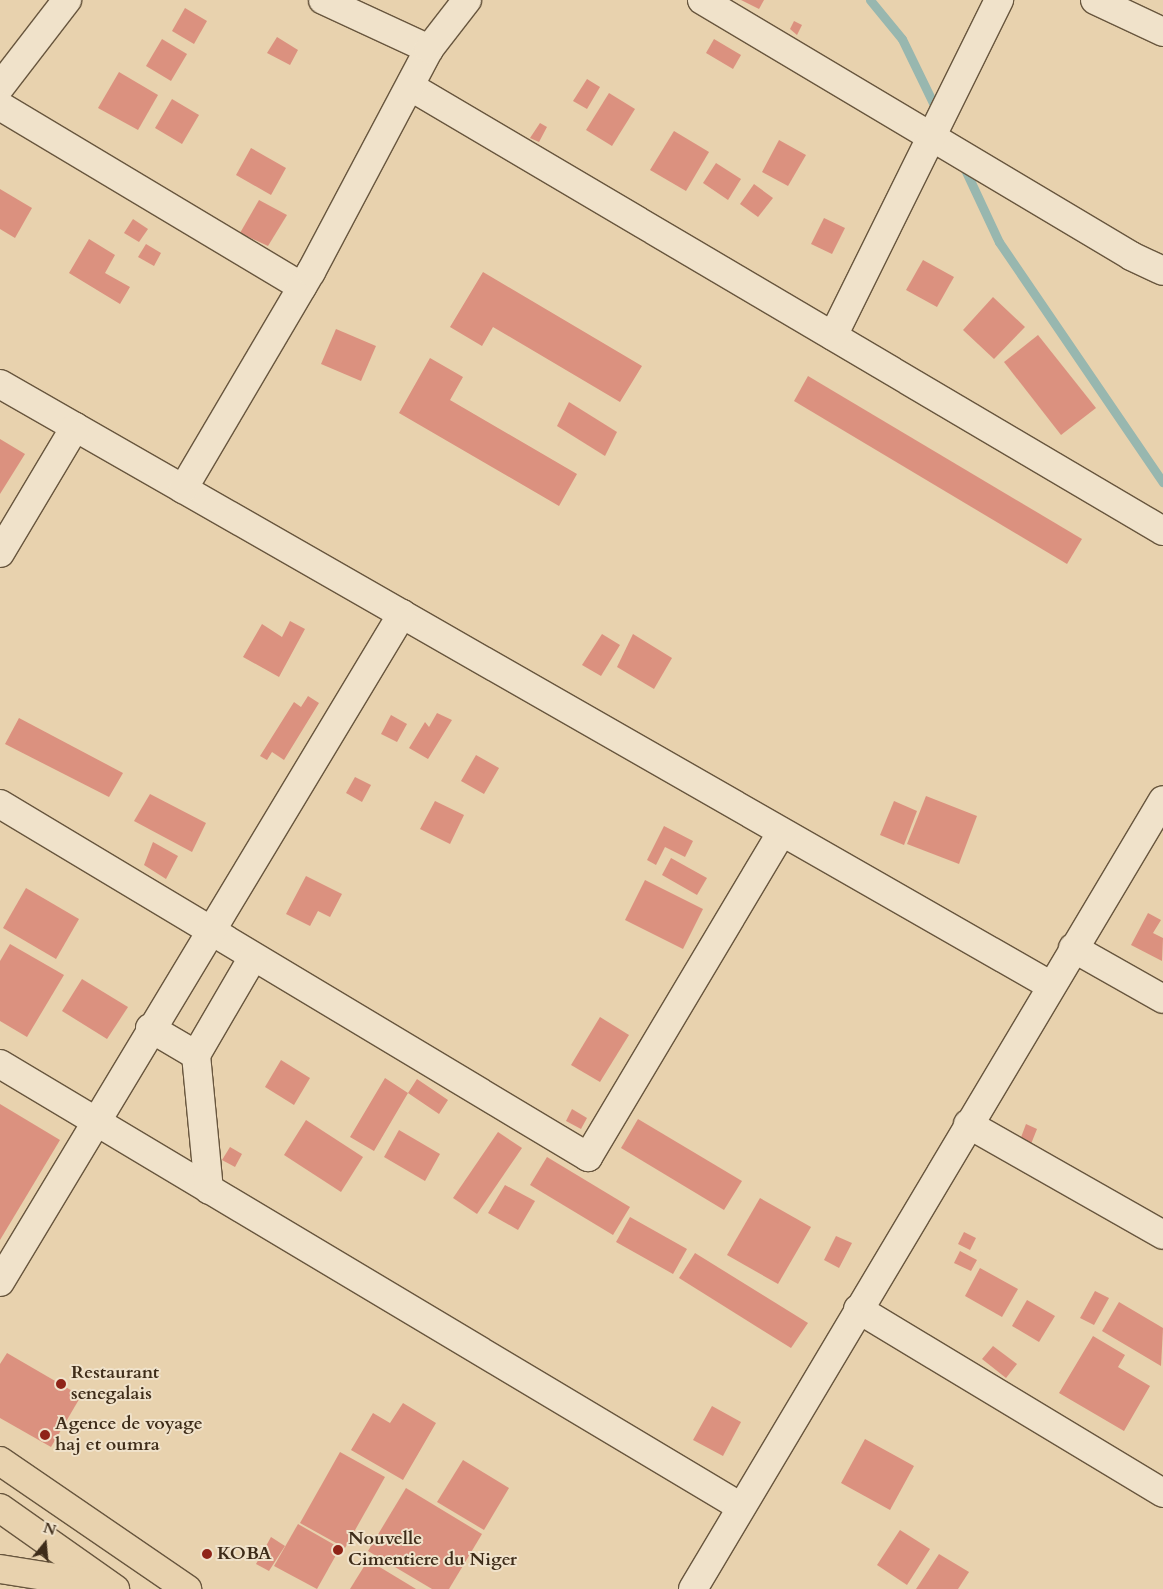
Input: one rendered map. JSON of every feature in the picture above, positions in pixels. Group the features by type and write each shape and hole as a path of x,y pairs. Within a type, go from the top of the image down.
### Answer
{"main road":[{"path":"0,1460 187,1589"},
{"path":"0,1508 115,1589"},
{"path":"0,1569 73,1578 115,1589"}],"street":[{"path":"0,87 67,0"},
{"path":"323,0 429,49"},
{"path":"183,489 302,286 411,87 429,49 467,0"},
{"path":"702,0 931,137 1163,271"},
{"path":"833,336 999,0"},
{"path":"1095,0 1163,32"},
{"path":"411,87 1163,531"},
{"path":"0,106 302,286"},
{"path":"0,384 1050,985"},
{"path":"0,553 75,427"},
{"path":"0,1282 93,1121 402,614"},
{"path":"697,1587 741,1507 1050,985 1163,800"},
{"path":"0,804 588,1157 782,832"},
{"path":"1072,948 1163,999"},
{"path":"209,1190 196,1055 253,957"},
{"path":"150,1028 196,1055"},
{"path":"0,1064 741,1507"},
{"path":"968,1124 1163,1235"},
{"path":"858,1310 1163,1493"}],"building":[{"path":"741,0 764,0 759,9"},
{"path":"185,8 207,21 194,44 172,31"},
{"path":"794,21 802,25 797,35 790,29"},
{"path":"277,37 298,50 290,65 267,53"},
{"path":"162,39 187,54 171,81 146,66"},
{"path":"714,39 741,55 733,69 706,53"},
{"path":"119,72 158,95 138,130 98,108"},
{"path":"587,79 600,87 587,109 573,101"},
{"path":"609,93 635,109 612,146 586,130"},
{"path":"172,99 199,115 182,144 155,128"},
{"path":"540,123 547,127 539,142 530,138"},
{"path":"674,131 709,152 686,191 650,170"},
{"path":"779,140 806,155 788,186 762,172"},
{"path":"251,148 286,168 271,195 236,175"},
{"path":"716,163 741,179 728,200 703,183"},
{"path":"754,184 773,198 758,217 740,204"},
{"path":"0,189 32,208 15,238 0,229"},
{"path":"259,200 287,215 268,246 240,233"},
{"path":"824,218 845,228 832,254 811,244"},
{"path":"133,219 148,229 139,242 124,233"},
{"path":"89,239 115,255 105,273 130,287 120,304 69,273"},
{"path":"146,244 161,253 154,266 138,257"},
{"path":"923,260 954,277 937,307 906,290"},
{"path":"483,272 642,366 620,402 493,327 482,346 450,327"},
{"path":"993,297 1025,327 994,359 963,330"},
{"path":"336,329 376,346 361,381 321,364"},
{"path":"1038,335 1096,408 1061,435 1004,362"},
{"path":"430,358 463,377 450,400 577,474 559,506 399,413"},
{"path":"808,376 1082,539 1067,564 794,401"},
{"path":"569,402 617,432 605,456 557,426"},
{"path":"0,439 25,454 0,494"},
{"path":"290,621 305,629 279,677 243,657 262,624 282,637"},
{"path":"602,634 620,645 601,676 582,665"},
{"path":"633,634 672,658 654,689 617,667"},
{"path":"308,696 319,703 284,760 272,752 267,760 260,756 294,702 301,707"},
{"path":"437,713 452,720 428,759 409,748 425,722 429,727"},
{"path":"391,715 407,724 397,742 381,734"},
{"path":"19,718 123,773 109,797 5,744"},
{"path":"476,755 499,768 484,794 461,781"},
{"path":"355,777 371,785 362,802 346,793"},
{"path":"150,794 206,823 192,852 134,821"},
{"path":"926,796 977,816 959,864 907,844"},
{"path":"435,801 464,815 450,844 420,829"},
{"path":"894,801 917,811 904,845 880,835"},
{"path":"664,826 693,841 685,857 665,847 656,865 647,860"},
{"path":"153,842 178,856 166,879 144,865"},
{"path":"671,858 707,878 697,895 662,875"},
{"path":"306,876 342,894 330,917 318,911 310,926 286,914"},
{"path":"645,880 703,909 683,949 625,920"},
{"path":"26,888 79,919 56,959 3,928"},
{"path":"1148,913 1161,920 1153,933 1163,938 1162,961 1131,945"},
{"path":"10,944 64,975 27,1037 0,1021 0,961"},
{"path":"82,979 128,1007 107,1039 62,1011"},
{"path":"600,1017 629,1035 600,1082 571,1065"},
{"path":"281,1060 310,1078 294,1105 265,1087"},
{"path":"385,1078 408,1093 374,1151 350,1137"},
{"path":"417,1079 448,1100 439,1114 408,1093"},
{"path":"0,1104 60,1140 0,1240"},
{"path":"572,1109 587,1118 581,1129 566,1121"},
{"path":"638,1119 742,1181 724,1210 621,1148"},
{"path":"306,1120 363,1157 341,1192 284,1155"},
{"path":"1026,1124 1037,1129 1031,1144 1020,1140"},
{"path":"399,1130 440,1154 425,1181 384,1157"},
{"path":"498,1132 522,1148 477,1214 453,1198"},
{"path":"230,1147 242,1154 235,1167 222,1160"},
{"path":"547,1157 630,1207 613,1235 530,1185"},
{"path":"505,1185 535,1201 518,1230 488,1213"},
{"path":"760,1198 811,1227 778,1284 727,1255"},
{"path":"630,1217 687,1249 673,1274 616,1242"},
{"path":"964,1232 976,1238 970,1250 958,1244"},
{"path":"836,1236 852,1243 839,1268 824,1260"},
{"path":"960,1251 977,1260 971,1271 954,1263"},
{"path":"695,1253 808,1323 791,1348 679,1278"},
{"path":"980,1268 1018,1289 1002,1317 965,1296"},
{"path":"1095,1291 1109,1298 1094,1325 1080,1318"},
{"path":"1027,1300 1055,1316 1039,1342 1012,1326"},
{"path":"1119,1302 1163,1328 1161,1366 1102,1331"},
{"path":"1093,1336 1125,1355 1118,1367 1150,1386 1124,1431 1059,1393"},
{"path":"993,1346 1017,1364 1006,1378 982,1359"},
{"path":"7,1353 81,1396 51,1447 0,1418 0,1364"},
{"path":"403,1403 436,1423 403,1480 351,1450 373,1413 390,1423"},
{"path":"712,1406 741,1422 723,1456 693,1440"},
{"path":"865,1439 914,1466 890,1510 841,1483"},
{"path":"340,1452 385,1477 345,1548 300,1523"},
{"path":"463,1460 509,1488 484,1530 437,1502"},
{"path":"406,1488 482,1534 449,1589 432,1589 368,1551"},
{"path":"298,1524 340,1548 317,1589 274,1566"},
{"path":"900,1530 930,1549 907,1585 877,1565"},
{"path":"271,1537 285,1546 269,1571 256,1564"},
{"path":"939,1554 969,1572 958,1589 916,1589"},
{"path":"368,1560 416,1589 350,1589"}],"waterway":[{"path":"870,0 902,39 938,113"},
{"path":"962,163 999,242 1163,482"}],"place":[{"name":"Restaurant senegalais","path":"61,1384"},
{"name":"Agence de voyage haj et oumra","path":"45,1435"},
{"name":"Nouvelle Cimentiere du Niger","path":"338,1550"},
{"name":"KOBA","path":"207,1554"}]}
